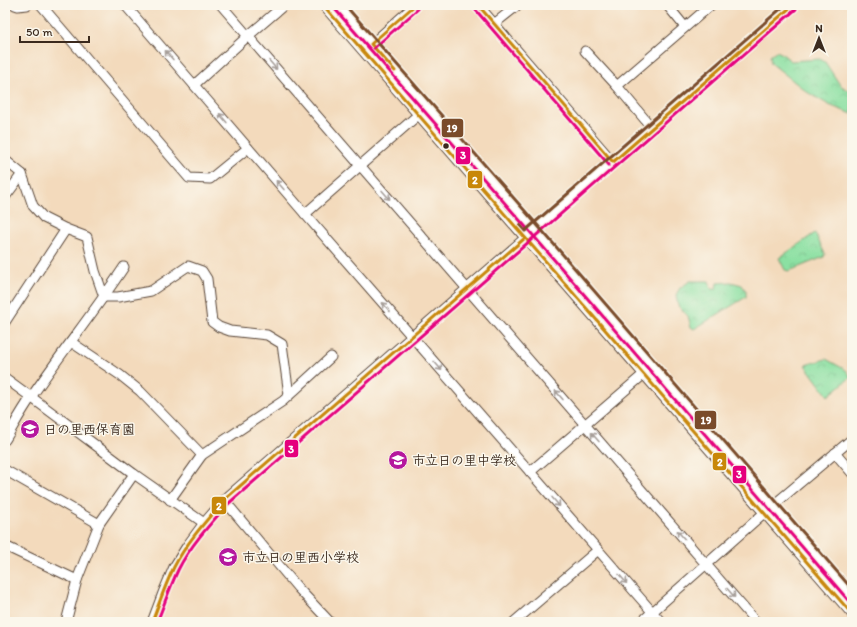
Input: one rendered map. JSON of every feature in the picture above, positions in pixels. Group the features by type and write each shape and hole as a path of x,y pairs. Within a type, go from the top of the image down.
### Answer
{"street":[{"path":"16,5 27,5"},
{"path":"41,5 189,178 210,179 248,148"},
{"path":"125,5 661,622"},
{"path":"221,5 756,622"},
{"path":"194,84 284,5"},
{"path":"323,5 852,614"},
{"path":"338,5 535,230 852,597"},
{"path":"363,51 415,5"},
{"path":"478,5 613,162"},
{"path":"494,24 518,5"},
{"path":"667,5 685,27"},
{"path":"617,86 711,5"},
{"path":"152,622 174,567 186,546 224,500 793,5"},
{"path":"586,51 652,128"},
{"path":"305,214 418,115"},
{"path":"5,160 22,174 33,206 44,218 87,237 95,271 104,297"},
{"path":"5,197 22,174"},
{"path":"5,322 66,229"},
{"path":"104,297 118,297 151,291 188,266 202,271 207,279 212,322 218,327 230,331 267,335 282,344 289,396"},
{"path":"5,440 31,397 124,267"},
{"path":"71,342 120,375 140,391 202,455"},
{"path":"170,500 202,455 283,401 331,357"},
{"path":"530,472 644,374"},
{"path":"5,378 134,474 204,523"},
{"path":"641,622 764,513 852,439"},
{"path":"835,454 852,473"},
{"path":"5,470 99,524"},
{"path":"66,622 77,580 99,524 134,474"},
{"path":"224,500 298,588 330,622"},
{"path":"5,546 77,580"},
{"path":"514,622 598,550"}],"green space":[{"path":"776,51 791,61 820,59 825,62 840,85 852,93 852,114 829,105 807,92 771,63 770,55"},
{"path":"815,233 825,254 824,257 789,271 785,270 779,258"},
{"path":"690,281 709,281 711,289 716,289 717,283 731,282 742,285 746,291 746,297 694,329 691,327 688,316 678,306 676,295 680,288"},
{"path":"826,359 846,370 851,377 828,396 805,365"}],"transit line":[{"name":"2","path":"323,5 852,614"},
{"name":"19","path":"345,5 852,589"},
{"name":"2","path":"395,71 371,44 415,5"},
{"name":"2","path":"478,5 613,162 793,5"},
{"name":"19","path":"520,225 525,231 785,5"},
{"name":"3","path":"334,8 531,233 848,600"},
{"name":"3","path":"474,8 609,165"},
{"name":"3","path":"374,48 418,9"},
{"name":"3","path":"157,622 172,583 188,552 228,504 796,9"},
{"name":"2","path":"152,622 179,558 197,532 224,500 525,238"}],"place":[{"name":"日の里西保育園","path":"30,429"},
{"name":"市立日の里中学校","path":"398,460"},
{"name":"市立日の里西小学校","path":"228,557"}]}
